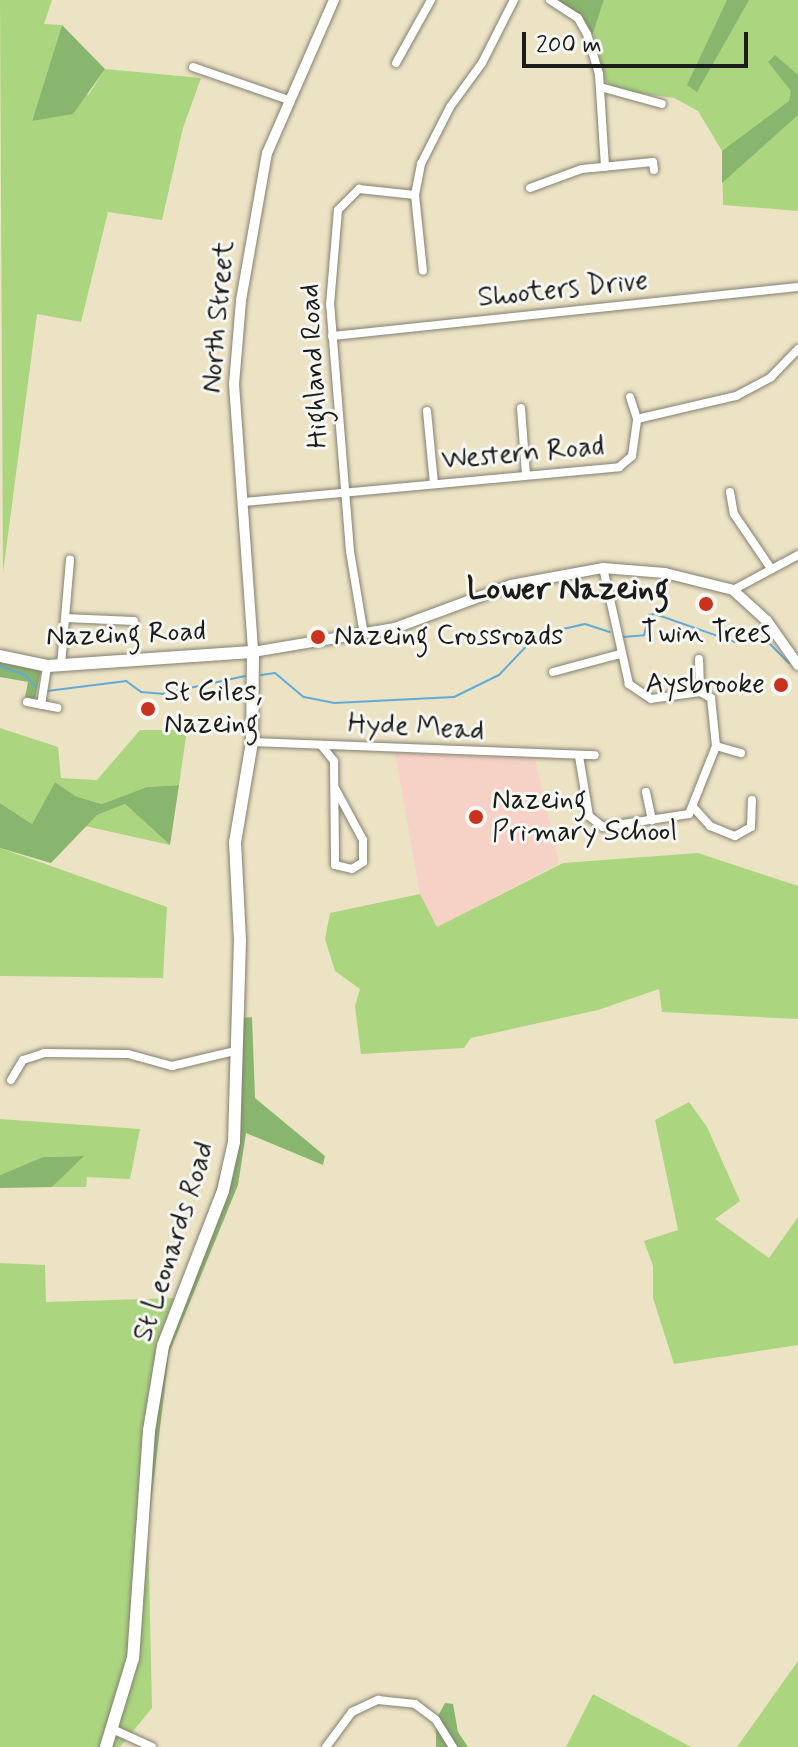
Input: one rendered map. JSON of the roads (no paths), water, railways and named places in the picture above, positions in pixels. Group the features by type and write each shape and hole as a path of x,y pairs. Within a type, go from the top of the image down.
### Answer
{"main road":[{"name":"Nazeing Road","path":"0,656 54,666 253,652"},
{"name":"St Leonards Road","path":"106,1747 133,1658 149,1431 163,1346 231,1162 237,1119 235,1051 240,940 235,842 252,742 253,652"}],"street":[{"name":"North Street","path":"253,652 234,384 241,301 257,184 289,100 334,0"},
{"path":"396,63 431,0"},
{"path":"423,271 415,195 421,164 450,107 482,63 514,0"},
{"path":"550,0 584,25 600,87 605,167"},
{"path":"193,67 289,100"},
{"path":"600,87 662,104"},
{"path":"530,188 546,179 605,167 654,162"},
{"name":"Highland Road","path":"364,635 346,493 332,336 338,210 359,189 415,195"},
{"name":"Shooters Drive","path":"332,336 798,287"},
{"name":"Western Road","path":"244,502 627,463 637,419 736,396 771,377 798,349"},
{"path":"630,397 637,419"},
{"path":"521,408 526,475"},
{"path":"427,411 434,484"},
{"path":"730,492 734,514 770,567"},
{"path":"733,590 770,567 798,555"},
{"path":"41,705 65,618 70,559"},
{"path":"579,756 589,816 603,827 680,816 694,808 716,746 715,713 711,698 700,692 661,699 642,696 629,684 603,568"},
{"path":"253,652 364,635 539,577 603,568 665,573 733,590 767,621 798,665"},
{"path":"65,618 134,621"},
{"path":"553,672 620,654"},
{"path":"699,659 700,692"},
{"path":"27,702 57,708"},
{"name":"Hyde Mead","path":"252,742 595,755"},
{"path":"321,745 334,761 335,865 352,869 363,862 363,840 335,788"},
{"path":"334,761 349,746"},
{"path":"716,746 741,753"},
{"path":"646,792 652,820"},
{"path":"694,808 710,826 735,836 751,827 752,800"},
{"path":"11,1080 23,1060 44,1053 128,1054 172,1066 235,1051"},
{"path":"326,1747 352,1712 378,1700 415,1704 436,1720 453,1747"},
{"path":"110,1728 152,1747"}],"waterway":[{"path":"623,637 644,635 649,615 655,614 735,642 767,641 789,663"},
{"path":"261,675 275,673 304,697 334,703 454,697 499,675 537,635 585,624 610,632"},
{"path":"0,666 25,675 36,687"},
{"path":"47,691 126,681 141,692 162,694 245,676"}],"place":[{"name":"Twin Trees","path":"706,604"},
{"name":"Nazeing Crossroads","path":"318,637"},
{"name":"Aysbrooke","path":"781,685"},
{"name":"St Giles, Nazeing","path":"148,709"},
{"name":"Nazeing Primary School","path":"476,817"}],"district":[{"name":"Lower Nazeing","path":"568,589"}]}
